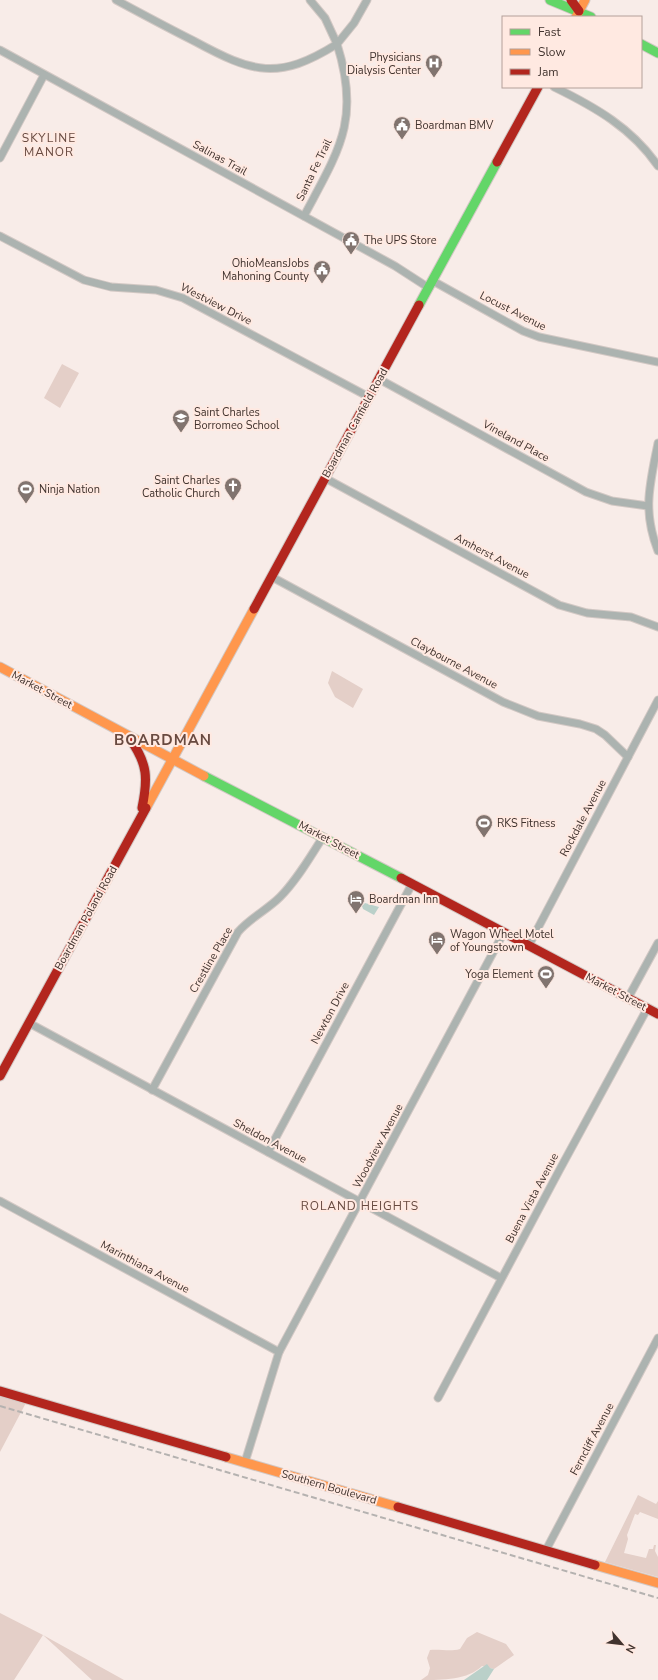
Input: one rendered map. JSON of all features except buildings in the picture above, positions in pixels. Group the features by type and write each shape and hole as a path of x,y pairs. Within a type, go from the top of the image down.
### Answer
{"main road":[{"path":"550,0 578,14"},
{"path":"571,0 578,14"},
{"path":"578,14 585,0"},
{"path":"642,45 658,53"},
{"name":"Boardman Canfield Road","path":"172,760 537,88"},
{"name":"Market Street","path":"0,667 172,760 322,836 658,1014"},
{"path":"127,735 143,758 147,774 147,786 136,828"},
{"name":"Boardman Poland Road","path":"0,1076 172,760"},
{"name":"Southern Boulevard","path":"0,1391 658,1583"}],"street":[{"path":"116,0 218,55 242,64 267,69 292,66 314,58 337,44 354,23 367,0"},
{"name":"Santa Fe Trail","path":"304,216 335,158 345,125 348,104 344,65 337,44 325,18 310,0"},
{"name":"Salinas Trail","path":"0,50 395,266 431,284"},
{"path":"0,158 44,75"},
{"path":"556,88 582,100 616,122 642,145 658,166"},
{"name":"Westview Drive","path":"0,236 84,280 111,286 156,290 183,298 369,397"},
{"name":"Locust Avenue","path":"431,284 539,337 658,362"},
{"name":"Vineland Place","path":"379,379 586,492 612,501 648,506"},
{"path":"658,443 648,506 651,529 658,551"},
{"name":"Amherst Avenue","path":"325,478 559,605 587,614 631,617 658,627"},
{"name":"Claybourne Avenue","path":"272,577 503,702 538,716 580,724 596,729 605,734 628,757"},
{"name":"Rockdale Avenue","path":"529,945 658,700"},
{"name":"Crestline Place","path":"152,1090 238,932 249,920 271,905 287,889 322,836"},
{"name":"Newton Drive","path":"268,1152 412,884"},
{"name":"Woodview Avenue","path":"245,1462 279,1352 504,932"},
{"path":"628,998 658,943"},
{"name":"Buena Vista Avenue","path":"438,1398 501,1278 647,1009"},
{"name":"Sheldon Avenue","path":"28,1023 501,1278"},
{"name":"Marinthiana Avenue","path":"0,1201 279,1352"},
{"name":"Ferncliff Avenue","path":"546,1550 658,1338"}],"shaded area":[{"path":"62,364 79,373 60,408 44,398"},
{"path":"332,671 363,689 353,708 335,697 328,683"},
{"path":"0,1391 28,1399 0,1452"},
{"path":"638,1495 656,1504 658,1501 658,1519 640,1512 638,1515 635,1514 627,1535 628,1539 624,1553 646,1558 649,1549 653,1549 654,1545 656,1545 655,1551 658,1557 658,1577 605,1562"},
{"path":"0,1613 43,1635 14,1680 0,1680"},
{"path":"477,1632 506,1644 514,1655 494,1669 482,1666 476,1671 462,1677 421,1680 428,1675 430,1668 427,1658 430,1650 460,1649 467,1638"},
{"path":"43,1635 124,1680 92,1680"}],"water":[{"path":"365,903 379,907 374,915 363,909 362,906"},
{"path":"487,1664 490,1668 494,1669 487,1680 464,1680"}],"railway":[{"path":"0,1406 658,1598"}],"traffic: fast":[{"path":"550,0 589,16"},
{"path":"642,45 658,53"},
{"path":"419,305 497,162"},
{"path":"204,776 401,878"}],"traffic: slow":[{"path":"577,16 585,0"},
{"path":"146,808 254,609"},
{"path":"0,667 204,776"},
{"path":"226,1457 398,1507"},
{"path":"595,1565 658,1583"}],"traffic: jam":[{"path":"571,0 579,11"},
{"path":"497,162 537,88"},
{"path":"254,609 419,305"},
{"path":"130,739 140,756 145,772 146,780 142,808"},
{"path":"0,1076 146,808"},
{"path":"401,878 658,1014"},
{"path":"0,1391 226,1457"},
{"path":"398,1507 595,1565"}],"place":[{"name":"Physicians Dialysis Center","path":"434,78"},
{"name":"Boardman BMV","path":"402,140"},
{"name":"The UPS Store","path":"351,255"},
{"name":"OhioMeansJobs Mahoning County","path":"322,284"},
{"name":"Saint Charles Borromeo School","path":"181,433"},
{"name":"Saint Charles Catholic Church","path":"233,501"},
{"name":"Ninja Nation","path":"26,504"},
{"name":"RKS Fitness","path":"484,838"},
{"name":"Boardman Inn","path":"356,914"},
{"name":"Wagon Wheel Motel of Youngstown","path":"437,955"},
{"name":"Yoga Element","path":"546,989"}],"district":[{"name":"SKYLINE MANOR","path":"49,145"},
{"name":"BOARDMAN","path":"163,740"},
{"name":"ROLAND HEIGHTS","path":"360,1206"}]}
